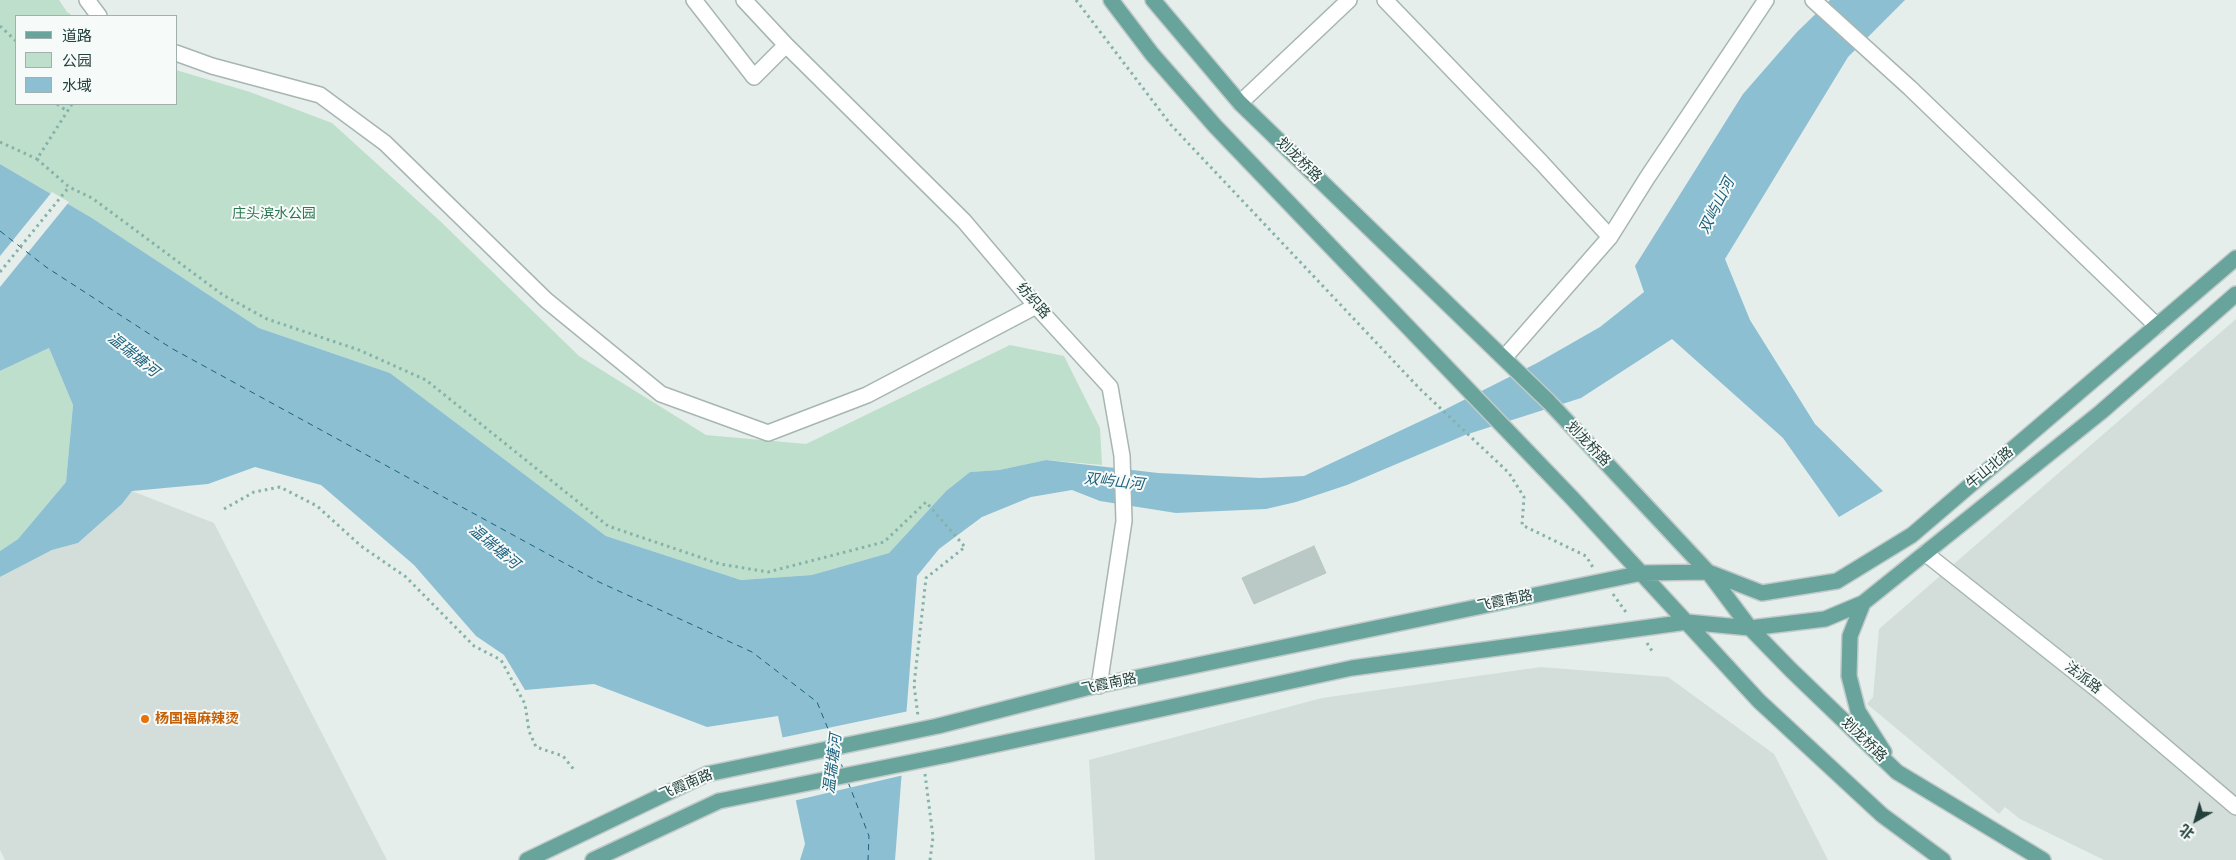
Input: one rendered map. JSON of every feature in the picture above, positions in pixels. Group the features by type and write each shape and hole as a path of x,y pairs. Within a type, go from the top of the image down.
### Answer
{"main road":[{"path":"1111,0 1152,54 1215,126 1642,572 1766,708 1882,815 1943,860"},
{"name":"划龙桥路","path":"1153,0 1240,103 1549,402 1708,572 1750,628 1897,772 2044,860"},
{"name":"牛山北路","path":"1708,572 1762,593 1837,581 1912,535 2236,258"},
{"name":"牛山北路","path":"1750,628 1825,619 1863,603 2101,412 2236,294"},
{"name":"飞霞南路","path":"527,860 707,774 938,726 1098,686 1642,572 1708,572"},
{"path":"1863,603 1850,636 1849,676 1858,711 1897,772"},
{"name":"飞霞南路","path":"593,860 719,801 947,755 1352,668 1687,622 1750,628"}],"street":[{"path":"86,0 98,15"},
{"path":"694,0 754,76 786,45"},
{"name":"纺织路","path":"744,0 786,45 964,221 1036,306 1110,387 1122,456 1124,521 1098,686"},
{"path":"1240,103 1349,0"},
{"path":"1385,0 1541,162 1610,237"},
{"path":"1504,358 1610,237 1647,178 1766,0"},
{"path":"1814,0 2158,326"},
{"path":"178,54 212,66 320,95 385,143 546,300 661,394 768,433 867,395 1036,306"},
{"name":"法派路","path":"1925,554 2103,694 2236,808"}],"path":[{"path":"1076,0 1171,125 1420,389 1509,473 1524,497 1522,524 1586,556 1602,581 1638,628 1652,651"},
{"path":"0,26 15,40"},
{"path":"59,105 68,111"},
{"path":"37,159 71,105"},
{"path":"0,142 37,159 69,187 92,198 223,295 260,315 359,350 426,380 608,526 720,564 768,572 884,542 926,502 965,547 926,578 914,685 918,723"},
{"path":"0,272 69,187"},
{"path":"224,509 254,492 280,487 317,506 361,546 406,577 474,646 501,660 525,704 529,731 536,747 563,756 575,770"},
{"path":"924,770 933,837 930,860"}],"shaded area":[{"path":"2236,319 2236,860 2104,860 2020,819 2005,807 1999,814 1867,704 1873,697 1879,629"},
{"path":"132,491 214,523 387,860 5,860 0,850 0,577 52,550 78,543 122,504"},
{"path":"1541,667 1668,677 1774,754 1828,860 1095,860 1089,760 1322,698"}],"green space":[{"name":"庄头滨水公园","path":"0,0 59,0 67,12 72,15 15,15 15,105 178,105 178,71 250,92 332,123 440,221 579,356 706,435 806,444 1010,345 1064,356 1100,428 1102,465 1046,460 999,470 970,472 946,491 889,553 813,575 741,580 606,536 390,373 259,328 92,218 0,164"},
{"path":"49,348 73,405 66,482 18,539 0,551 0,371"}],"water":[{"path":"1830,0 1905,0 1848,57 1725,259 1750,320 1815,424 1883,491 1839,517 1783,438 1672,339 1581,398 1465,435 1347,485 1296,502 1266,509 1176,513 1100,501 1072,490 1031,497 982,517 939,549 917,576 895,860 800,860 805,844 778,716 707,727 594,684 525,690 504,655 476,636 414,565 321,485 255,467 208,484 132,491 122,504 78,543 52,550 0,577 0,551 18,539 66,482 73,405 49,348 0,371 0,164 92,218 259,328 390,373 606,536 741,580 812,575 889,553 946,491 970,472 999,470 1046,460 1158,473 1260,478 1304,476 1440,412 1537,363 1600,327 1644,292 1635,266 1743,94 1797,32"}],"pier":[{"path":"52,192 69,202 0,287 0,256"},
{"path":"909,711 904,775 793,801 780,738"}],"building":[{"path":"1314,546 1326,573 1254,604 1242,578"}],"ferry route":[{"path":"0,231 46,267 171,348 599,582 752,652 817,702 833,741"},
{"path":"838,754 843,769"},
{"path":"848,782 869,836 868,860"}],"place":[{"name":"杨国福麻辣烫","path":"145,719"}],"water label":[{"name":"双屿山河","path":"1717,206"},
{"name":"温瑞塘河","path":"133,355"},
{"name":"双屿山河","path":"1114,482"},
{"name":"温瑞塘河","path":"494,547"},
{"name":"温瑞塘河","path":"833,764"}]}
